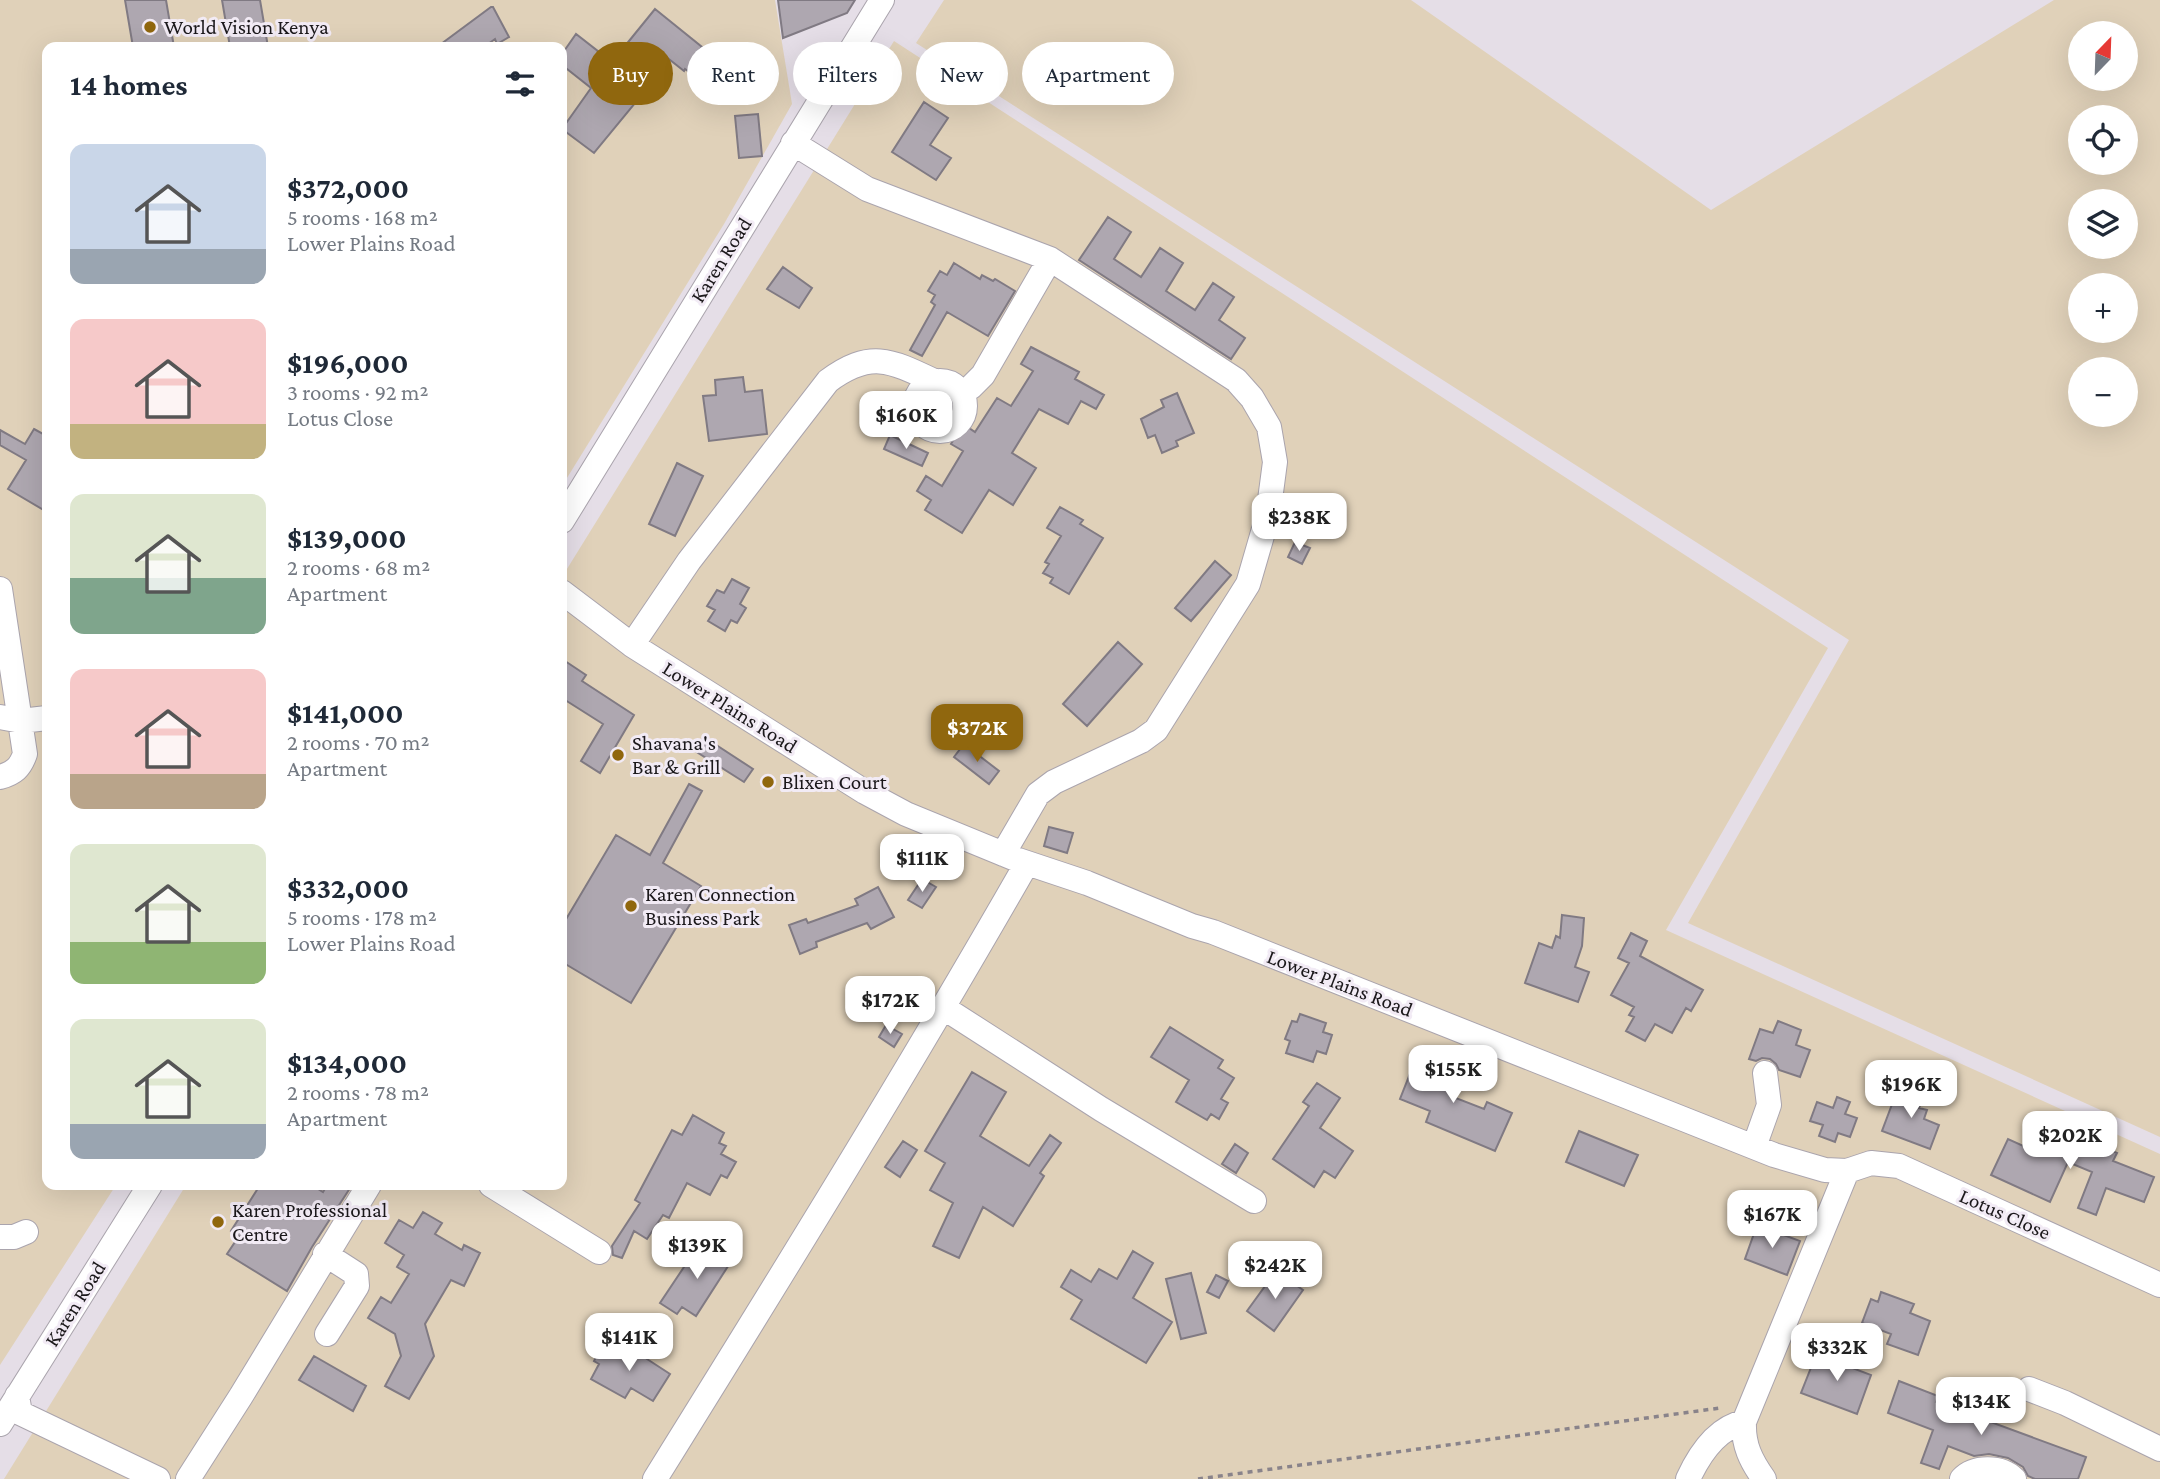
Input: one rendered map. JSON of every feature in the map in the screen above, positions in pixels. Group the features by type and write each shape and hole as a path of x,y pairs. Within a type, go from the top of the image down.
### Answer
{"street":[{"name":"Karen Road","path":"567,513 882,0"},
{"path":"793,143 867,190 1050,259 1236,380 1252,398 1269,427 1275,461 1268,515 1248,584 1156,730 1141,741 1054,782 1038,794 1003,854"},
{"path":"962,392 983,374 1050,259"},
{"path":"632,645 689,561 828,382 843,370 869,360 896,363 934,382 948,382 962,392 966,405 960,422 954,428 942,432 925,426 917,416 915,408 920,391 934,382"},
{"path":"0,589 10,719 24,754 22,764 15,771 0,777"},
{"name":"Lower Plains Road","path":"567,596 632,645 865,792 906,814 1003,854 1213,932 1754,1147 1825,1170 1847,1171"},
{"path":"10,719 42,718"},
{"path":"655,1479 795,1255 944,1008 1027,863"},
{"path":"944,1008 1101,1109 1254,1201"},
{"path":"1754,1147 1769,1105 1765,1073"},
{"name":"Lotus Close","path":"1847,1171 1871,1163 1899,1166 2160,1285"},
{"path":"1765,1479 1747,1451 1743,1436 1747,1413 1847,1171"},
{"name":"Karen Road","path":"0,1423 12,1391 147,1190"},
{"path":"188,1479 366,1190"},
{"path":"499,1190 599,1252"},
{"path":"0,1237 14,1237 26,1233"},
{"path":"325,1254 356,1274 358,1280 357,1286 327,1334"},
{"path":"2029,1389 2065,1402 2160,1449"},
{"path":"12,1391 20,1413 158,1479"},
{"path":"1688,1479 1703,1452 1720,1433 1747,1413"},
{"path":"1962,1479 1970,1471 1979,1470 2007,1473 2014,1479"}],"path":[{"path":"1198,1479 1747,1413"}],"shaded area":[{"path":"0,0 775,0 792,104 724,224 567,478 567,42 42,42 42,1190 113,1190 0,1365"},
{"path":"944,0 1411,0 1711,210 2054,0 2160,0 2160,1137 1688,923 1849,640 1008,102 1008,42 917,42"},
{"path":"902,46 916,55 916,105 992,105 1828,648 1666,930 2160,1154 2160,1479 4,1479 183,1190 567,1190 567,569 854,105 902,105"}],"building":[{"name":"World Vision Kenya","path":"125,0 166,0 173,42 132,42"},
{"name":"World Vision Kenya","path":"222,0 260,0 267,42 229,42"},
{"path":"778,0 855,0 847,13 783,38"},
{"path":"491,7 509,37 500,42 495,39 491,42 444,42"},
{"path":"655,9 696,42 687,42 687,70 673,62 673,42 628,42"},
{"path":"576,34 588,43 588,86 567,69 567,47"},
{"path":"588,92 588,105 634,105 594,153 567,133 567,122"},
{"path":"922,105 928,105 948,118 930,145 951,158 936,180 892,152"},
{"path":"758,114 762,156 739,158 735,116"},
{"path":"1108,217 1131,232 1114,259 1141,277 1160,248 1183,263 1166,291 1195,310 1213,283 1234,297 1219,320 1245,338 1231,359 1079,260"},
{"path":"954,263 980,279 982,275 993,281 995,279 1015,291 988,336 947,312 922,356 910,350 935,305 931,302 935,295 928,291 940,271 947,275"},
{"path":"783,267 812,288 799,308 767,289"},
{"path":"1031,347 1079,372 1075,379 1104,395 1096,409 1081,401 1068,424 1039,409 1012,453 1036,468 1013,505 989,490 962,533 925,510 931,500 917,491 926,476 942,486 963,451 951,444 963,424 975,432 997,398 1011,406 1033,371 1021,364"},
{"path":"743,377 745,392 762,390 767,434 709,441 703,396 716,395 715,380"},
{"path":"1177,393 1194,433 1176,441 1178,446 1162,453 1155,435 1148,438 1141,419 1164,407 1161,400"},
{"path":"34,429 42,433 42,509 8,489 26,460 0,445 0,430 25,444"},
{"path":"890,435 928,453 922,466 884,449"},
{"path":"677,463 703,476 675,536 649,524"},
{"path":"1060,507 1083,520 1080,524 1103,538 1069,594 1050,583 1053,578 1043,573 1049,564 1045,562 1061,536 1047,528"},
{"path":"1295,542 1310,548 1302,564 1288,557"},
{"path":"1215,561 1231,575 1191,621 1175,608"},
{"path":"732,579 749,588 740,604 746,608 737,623 731,620 725,631 708,621 715,610 707,606 717,590 724,593"},
{"path":"1118,642 1142,664 1087,726 1063,704"},
{"path":"567,662 586,675 582,681 634,715 600,773 581,761 603,724 567,701"},
{"path":"704,737 753,769 744,782 695,751"},
{"path":"964,744 999,771 989,784 954,757"},
{"name":"Karen Connection Business Park","path":"689,784 702,791 663,863 701,886 631,1003 567,965 567,918 616,835 650,855"},
{"path":"1049,827 1073,833 1067,853 1044,846"},
{"path":"922,879 936,887 922,908 908,900"},
{"path":"878,887 894,917 871,929 867,923 816,942 817,947 800,954 789,925 806,919 808,923 858,905 855,899"},
{"path":"1562,915 1584,918 1582,946 1575,967 1589,972 1578,1002 1525,983 1539,943 1552,948 1556,936 1560,938"},
{"path":"1631,933 1647,941 1640,956 1703,990 1691,1011 1686,1008 1672,1033 1655,1024 1645,1041 1626,1031 1634,1017 1629,1015 1634,1007 1611,995 1629,963 1618,958"},
{"path":"1300,1014 1326,1023 1323,1032 1332,1035 1326,1054 1317,1051 1313,1062 1286,1053 1290,1041 1285,1039 1292,1021 1297,1022"},
{"path":"1778,1021 1801,1030 1796,1045 1810,1050 1800,1077 1779,1070 1770,1059 1749,1059 1760,1029 1773,1033"},
{"path":"886,1025 902,1034 894,1047 879,1037"},
{"path":"1170,1027 1223,1060 1218,1068 1234,1078 1221,1099 1228,1103 1219,1119 1211,1114 1207,1120 1176,1102 1189,1080 1151,1057"},
{"path":"1429,1058 1459,1070 1454,1082 1458,1084 1453,1097 1484,1109 1487,1102 1512,1113 1495,1151 1426,1122 1430,1111 1400,1099 1415,1061 1427,1065"},
{"path":"972,1072 1006,1092 980,1136 1029,1166 1050,1135 1061,1143 1040,1173 1044,1176 1013,1226 983,1207 959,1258 933,1246 953,1203 930,1190 945,1163 925,1151"},
{"path":"1317,1083 1340,1098 1320,1128 1353,1151 1335,1178 1324,1171 1314,1187 1273,1159 1309,1106 1303,1102"},
{"path":"1910,1086 1925,1092 1919,1108 1927,1110 1924,1119 1939,1125 1930,1149 1882,1131 1894,1099 1904,1103"},
{"path":"1837,1097 1850,1102 1845,1114 1857,1118 1850,1137 1838,1133 1835,1142 1819,1136 1823,1125 1810,1121 1817,1102 1833,1108"},
{"path":"693,1115 724,1133 719,1143 726,1146 721,1154 736,1162 727,1178 721,1175 710,1195 687,1183 669,1218 663,1215 647,1239 634,1231 622,1258 613,1255 612,1246 640,1203 635,1200 672,1130 682,1135"},
{"path":"1579,1131 1638,1155 1624,1186 1566,1162"},
{"path":"2070,1133 2117,1153 2113,1161 2154,1177 2144,1202 2106,1188 2096,1215 2078,1208 2092,1172 2068,1162 2050,1202 1991,1175 2008,1139 2032,1150 2035,1143 2061,1155"},
{"path":"903,1141 917,1150 900,1177 885,1167"},
{"path":"1235,1144 1248,1153 1236,1173 1222,1164"},
{"path":"257,1190 349,1190 287,1291 227,1254 239,1236 231,1231"},
{"path":"423,1212 442,1223 435,1234 462,1250 464,1245 480,1253 464,1286 451,1280 425,1324 434,1356 409,1399 385,1386 401,1356 395,1334 368,1318 381,1297 391,1303 409,1274 397,1267 404,1255 385,1243 399,1220 413,1228"},
{"path":"1757,1225 1800,1241 1787,1275 1745,1259"},
{"path":"709,1245 732,1260 696,1316 682,1307 677,1314 660,1303 698,1246 705,1250"},
{"path":"1133,1251 1153,1263 1133,1298 1172,1322 1146,1363 1071,1319 1082,1300 1061,1287 1071,1270 1091,1282 1099,1269 1117,1279"},
{"path":"1276,1271 1303,1290 1274,1331 1247,1311"},
{"path":"1191,1273 1206,1333 1181,1339 1166,1279"},
{"path":"1216,1275 1228,1281 1219,1298 1207,1292"},
{"path":"1881,1292 1914,1304 1910,1313 1930,1321 1918,1355 1887,1344 1891,1334 1862,1323 1871,1299 1878,1302"},
{"path":"624,1344 670,1374 653,1401 631,1388 625,1398 591,1379 599,1364 594,1361 602,1345 618,1353"},
{"path":"1831,1351 1850,1358 1847,1366 1871,1375 1857,1414 1801,1393 1816,1355 1828,1360"},
{"path":"314,1356 366,1386 353,1411 299,1380"},
{"path":"1899,1381 1938,1396 1936,1402 2086,1457 2078,1479 2035,1479 2028,1476 2023,1467 2008,1458 1989,1454 1974,1456 1948,1446 1939,1469 1921,1463 1933,1430 1888,1413"}],"place":[{"name":"World Vision Kenya","path":"150,27"},
{"name":"Shavana's Bar & Grill","path":"618,755"},
{"name":"Blixen Court","path":"768,782"},
{"name":"Karen Connection Business Park","path":"631,906"},
{"name":"Karen Professional Centre","path":"218,1222"}]}
